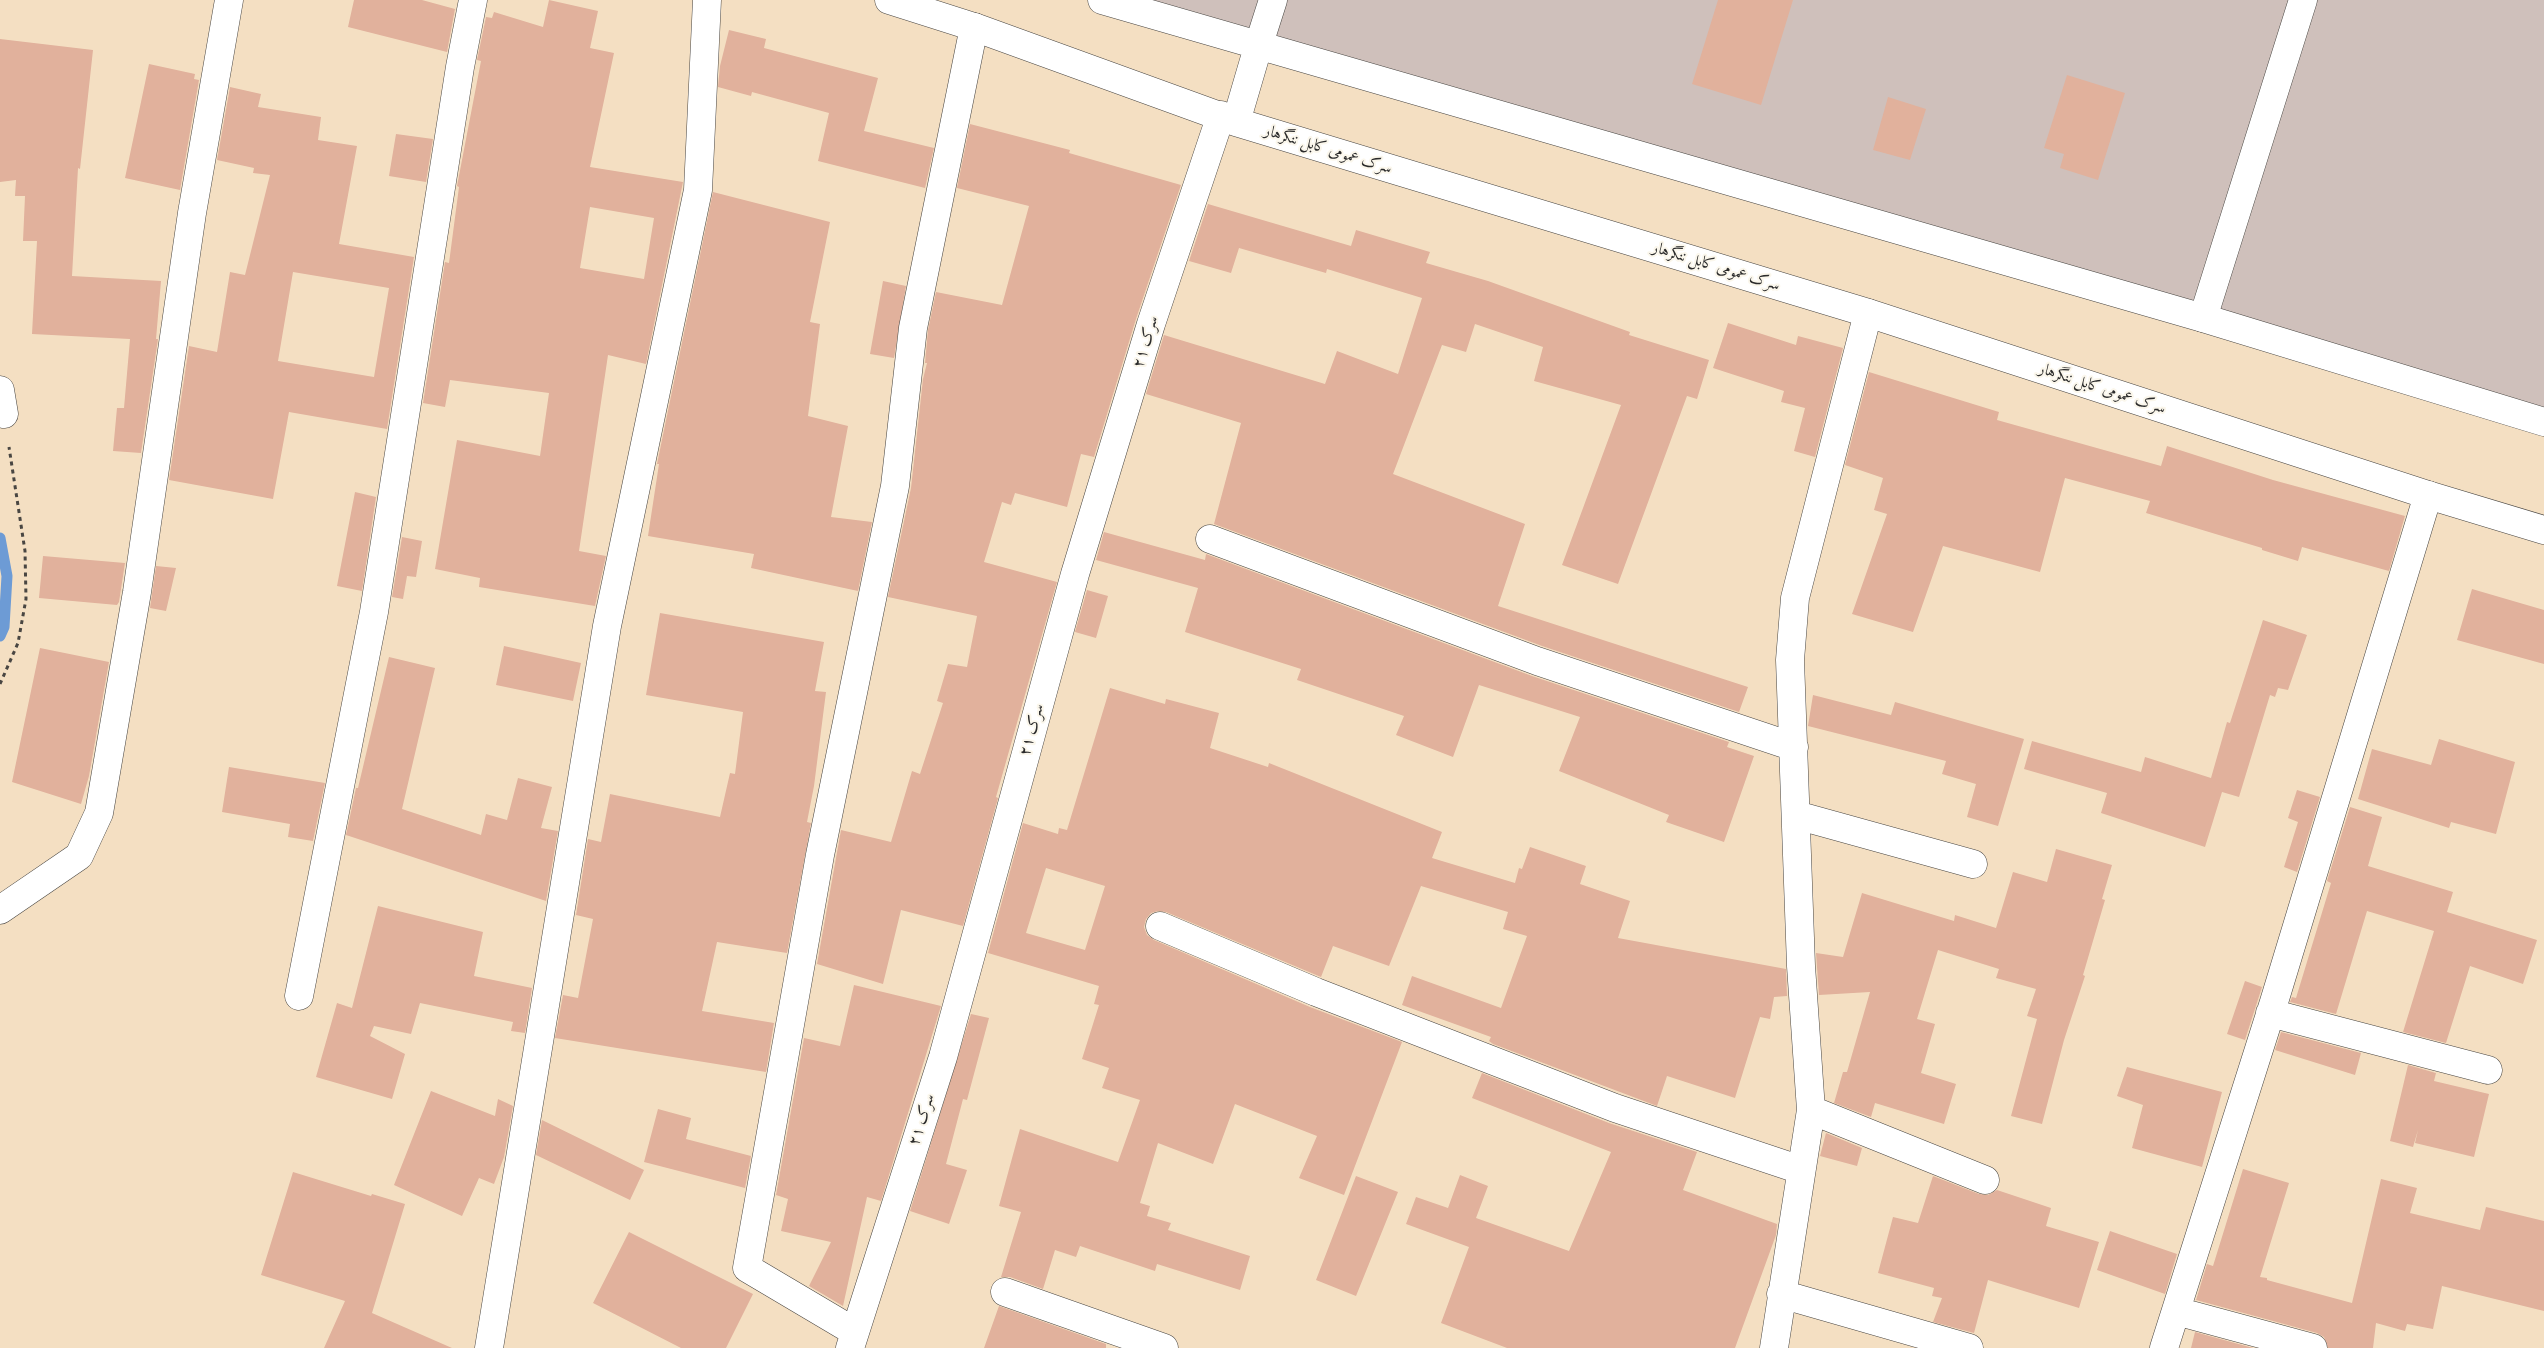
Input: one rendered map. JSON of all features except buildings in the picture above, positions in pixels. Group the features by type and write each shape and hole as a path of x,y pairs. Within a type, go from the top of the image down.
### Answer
{"main road":[{"path":"0,910 78,856 99,813 138,582 192,213 229,0"},
{"path":"300,996 374,612 458,77 473,0"},
{"path":"489,1348 607,626 698,190 707,0"},
{"name":"سرک عمومی کابل ننگرهار","path":"889,0 974,27 1228,118 1357,160 1868,313 2428,495 2544,530"},
{"path":"1102,0 1258,47 2203,318 2544,422"},
{"name":"سرک ۲۱","path":"853,1340 943,1057 1075,574 1151,324 1228,118 1258,47 1273,0"},
{"path":"2203,318 2303,0"},
{"path":"853,1340 747,1268 820,855 895,486 913,328 974,27"},
{"path":"1774,1348 1811,1110 1801,966 1790,660 1795,598 1868,313"},
{"path":"2164,1348 2270,1013 2428,495"},
{"path":"1210,539 1537,661 1794,747"},
{"path":"1796,815 1973,864"},
{"path":"1160,926 1316,992 1615,1108 1801,1170"},
{"path":"2270,1013 2488,1070"},
{"path":"1811,1110 1985,1180"},
{"path":"1005,1292 1164,1348"},
{"path":"1781,1294 1969,1348"},
{"path":"2176,1311 2313,1348"}],"path":[{"path":"0,684 18,643 26,599 25,551 2,402"}],"shaded area":[{"path":"1102,0 2544,0 2544,422"}],"waterway":[{"path":"0,538 7,576 4,627 0,636"}]}
